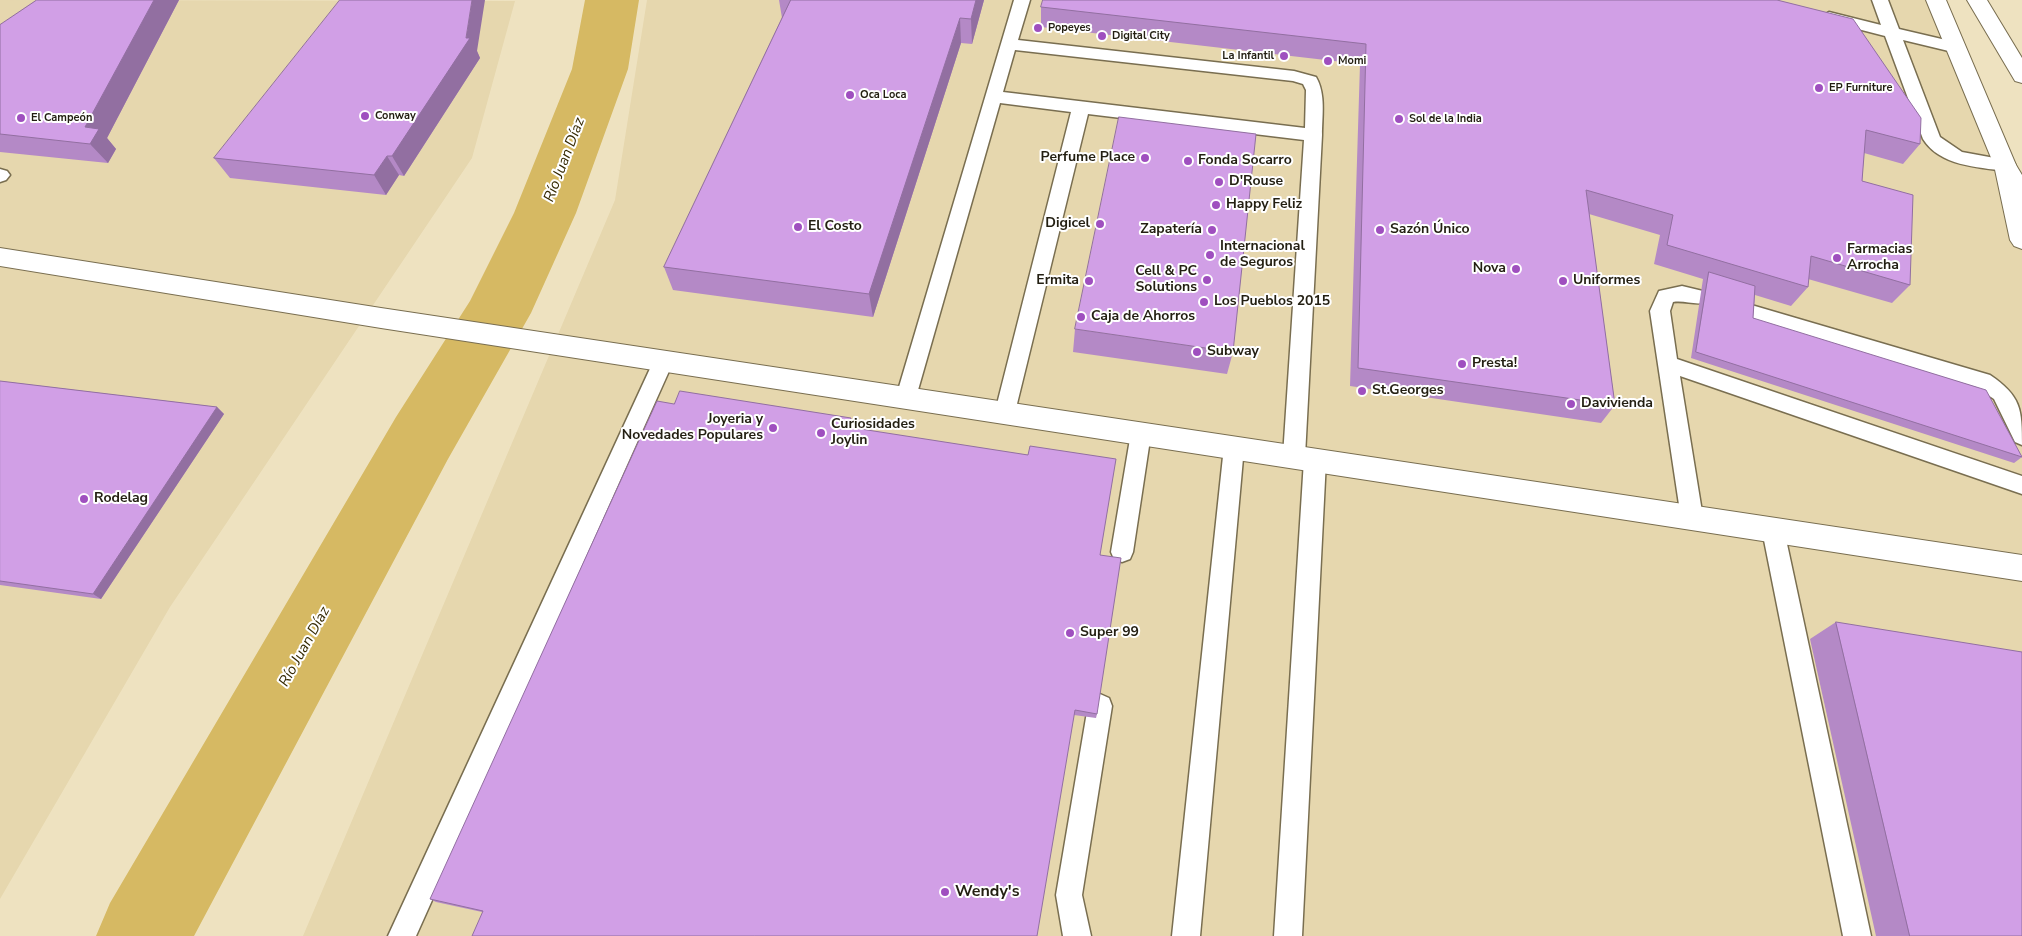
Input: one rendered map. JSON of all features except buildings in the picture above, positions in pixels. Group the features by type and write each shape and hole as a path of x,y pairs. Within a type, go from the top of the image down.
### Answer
{"street":[{"path":"1936,0 1958,48 2004,165 2022,240"},
{"path":"1976,0 2022,76"},
{"path":"2004,165 2022,194"},
{"path":"0,257 380,318 627,354 2022,568"}],"lane":[{"path":"906,397 996,97 1022,0"},
{"path":"1880,0 1932,140 1941,151 1958,157 2004,165"},
{"path":"1816,13 1958,48"},
{"path":"1010,44 1294,76 1310,81 1314,90 1288,936"},
{"path":"996,97 1313,135"},
{"path":"1005,412 1081,107"},
{"path":"1692,518 1660,311 1666,296 1682,293 1700,297"},
{"path":"1748,311 1983,381 2002,394 2022,436"},
{"path":"402,936 664,360"},
{"path":"1668,364 2022,484"},
{"path":"1122,552 1141,433"},
{"path":"1186,936 1234,447"},
{"path":"1773,530 1857,936"},
{"path":"1077,936 1070,895 1100,706"}],"shaded area":[{"path":"0,0 515,1 472,158 170,607 0,899"},
{"path":"647,0 1933,0 2022,201 2022,936 303,936 615,200"}],"waterway":[{"name":"Río Juan Díaz","path":"143,936 422,438 498,313 545,213 600,69 612,0"}],"place":[{"name":"Popeyes","path":"1038,28"},
{"name":"Digital City","path":"1102,36"},
{"name":"La Infantil","path":"1284,56"},
{"name":"Momi","path":"1328,61"},
{"name":"EP Furniture","path":"1819,88"},
{"name":"Oca Loca","path":"850,95"},
{"name":"Conway","path":"365,116"},
{"name":"El Campeón","path":"21,118"},
{"name":"Sol de la India","path":"1399,119"},
{"name":"Perfume Place","path":"1145,158"},
{"name":"Fonda Socarro","path":"1188,161"},
{"name":"D'Rouse","path":"1219,182"},
{"name":"Happy Feliz","path":"1216,205"},
{"name":"Digicel","path":"1100,224"},
{"name":"El Costo","path":"798,227"},
{"name":"Zapatería","path":"1212,230"},
{"name":"Sazón Único","path":"1380,230"},
{"name":"Internacional de Seguros","path":"1210,255"},
{"name":"Farmacias Arrocha","path":"1837,258"},
{"name":"Nova","path":"1516,269"},
{"name":"Cell & PC Solutions","path":"1207,280"},
{"name":"Ermita","path":"1089,281"},
{"name":"Uniformes","path":"1563,281"},
{"name":"Los Pueblos 2015","path":"1204,302"},
{"name":"Caja de Ahorros","path":"1081,317"},
{"name":"Subway","path":"1197,352"},
{"name":"Presta!","path":"1462,364"},
{"name":"St.Georges","path":"1362,391"},
{"name":"Davivienda","path":"1571,404"},
{"name":"Joyeria y Novedades Populares","path":"773,428"},
{"name":"Curiosidades Joylin","path":"821,433"},
{"name":"Rodelag","path":"84,499"},
{"name":"Super 99","path":"1070,633"},
{"name":"Wendy's","path":"945,892"}]}
